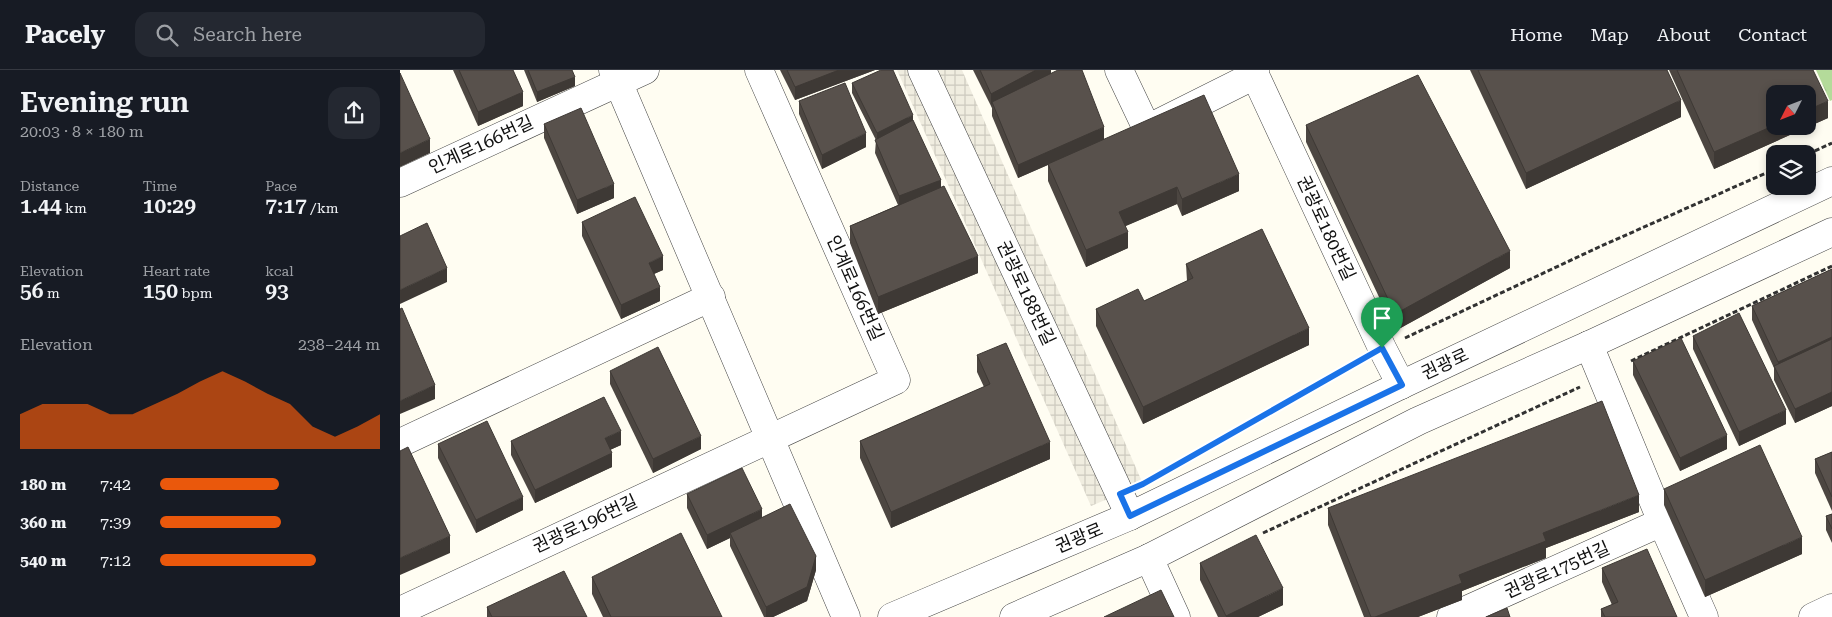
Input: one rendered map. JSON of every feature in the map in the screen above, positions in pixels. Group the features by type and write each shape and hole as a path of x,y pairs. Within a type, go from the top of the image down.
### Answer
{"street":[{"name":"인계로166번길","path":"400,183 616,76 645,70"},
{"name":"인계로166번길","path":"759,70 896,380 771,437"},
{"name":"권광로188번길","path":"922,70 1130,516"},
{"path":"1119,70 1147,129 1255,72"},
{"name":"권광로180번길","path":"1255,72 1382,348 1402,385"},
{"path":"616,76 846,617"},
{"name":"권광로","path":"892,617 1130,516 1832,182"},
{"path":"1014,617 1149,558 1418,421 1590,345 1832,232"},
{"path":"400,443 711,297"},
{"path":"1590,345 1662,522 1704,617"},
{"name":"권광로196번길","path":"400,611 771,437"},
{"name":"권광로175번길","path":"1451,617 1662,522"},
{"path":"1149,558 1176,617"},
{"path":"1812,617 1832,608"}],"path":[{"path":"1816,151 1832,144"},
{"path":"1203,450 1382,348 1600,247 1766,173"},
{"path":"1631,361 1832,266"},
{"path":"1262,533 1585,384"}],"green space":[{"path":"1816,70 1832,70 1832,100 1830,101"}],"shaded area":[{"path":"897,70 962,70 1143,484 1091,506"}],"building":[{"path":"459,70 513,70 523,92 478,112"},
{"path":"528,70 572,70 575,77 537,92"},
{"path":"787,70 839,70 795,87"},
{"path":"881,70 893,70 913,115 877,133 852,83"},
{"path":"980,70 1036,70 991,94"},
{"path":"1058,70 1082,70 1104,127 1018,165 992,102"},
{"path":"1478,70 1667,70 1681,100 1526,173"},
{"path":"1677,70 1813,70 1828,101 1816,106 1816,85 1766,85 1766,129 1714,152"},
{"path":"400,73 430,139 400,153"},
{"path":"1418,75 1510,251 1395,314 1306,125"},
{"path":"845,83 866,133 822,155 799,101"},
{"path":"1204,95 1239,174 1182,199 1177,187 1119,212 1128,232 1086,250 1048,164"},
{"path":"581,108 614,184 577,200 544,124"},
{"path":"913,120 941,180 899,196 875,140"},
{"path":"944,186 978,256 878,297 850,226"},
{"path":"635,197 663,256 649,263 660,287 621,305 582,222"},
{"path":"427,223 447,268 400,290 400,236"},
{"path":"1262,229 1309,328 1143,407 1096,309 1138,289 1144,301 1193,278 1186,264"},
{"path":"1832,269 1832,337 1778,362 1752,306"},
{"path":"402,308 435,385 400,401 400,309"},
{"path":"1739,313 1786,410 1739,432 1693,336"},
{"path":"1681,338 1727,435 1680,458 1633,361"},
{"path":"1832,339 1832,392 1795,409 1774,366"},
{"path":"1006,343 1050,442 891,512 860,441 990,384 977,355"},
{"path":"658,347 701,436 653,459 610,371"},
{"path":"604,397 621,431 605,438 612,453 535,490 511,441"},
{"path":"1602,401 1639,495 1543,533 1546,541 1459,575 1462,583 1371,617 1328,508"},
{"path":"487,421 523,497 476,520 438,444"},
{"path":"1760,445 1802,537 1705,580 1664,489"},
{"path":"408,447 450,536 400,558 400,451"},
{"path":"1832,452 1832,497 1815,459"},
{"path":"742,468 762,509 707,535 687,494"},
{"path":"790,504 816,556 807,587 766,607 730,533"},
{"path":"1832,514 1832,529 1826,516"},
{"path":"681,533 722,617 611,617 592,577"},
{"path":"1256,535 1283,588 1226,616 1200,563"},
{"path":"1647,549 1677,617 1605,617 1601,609 1618,602 1602,568"},
{"path":"564,571 587,617 492,617 487,607"},
{"path":"1161,590 1174,617 1104,617"},
{"path":"1507,608 1510,617 1486,617"}],"route":[{"path":"1382,348 1402,385 1130,516 1120,494 1143,484 1382,348"}]}
